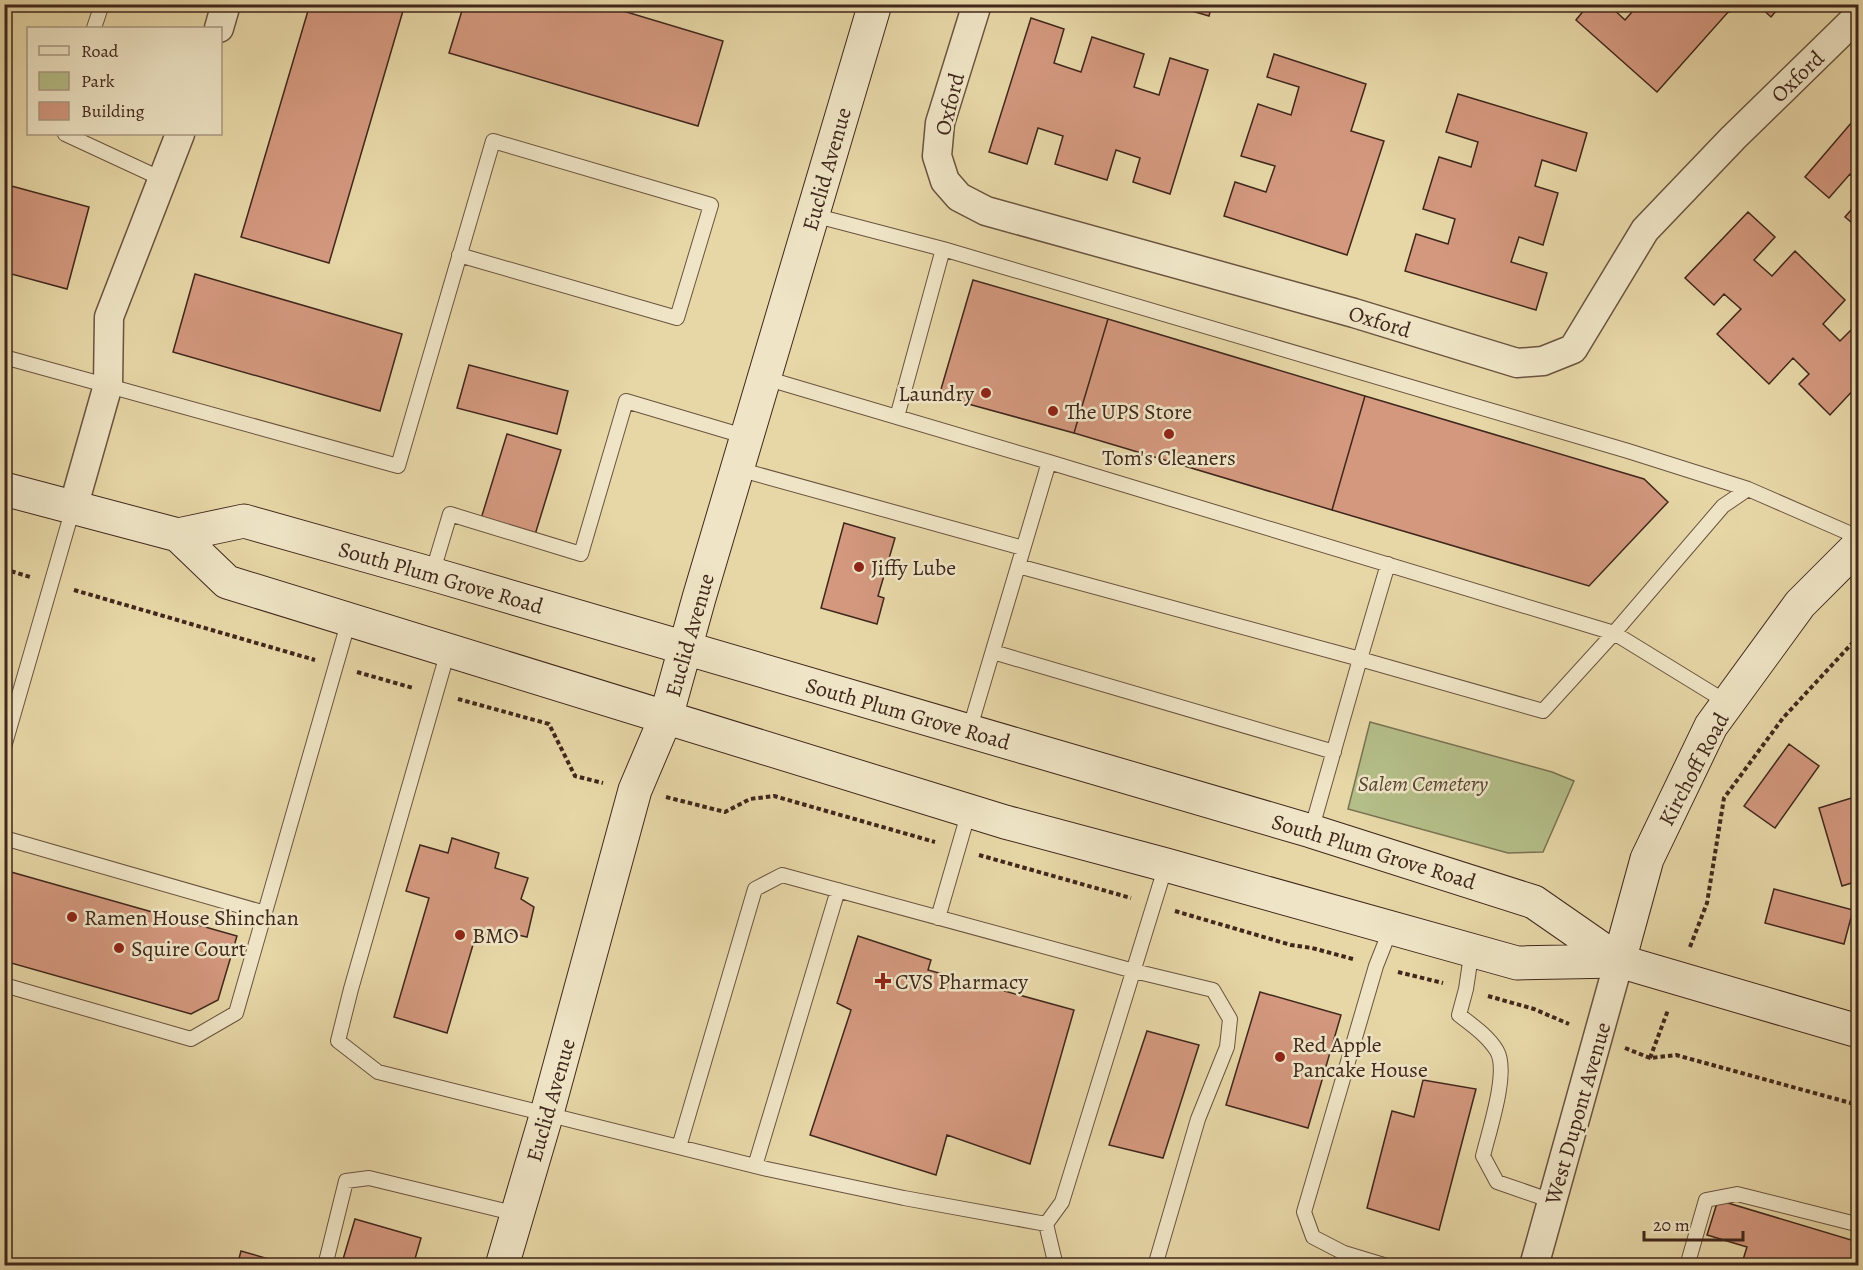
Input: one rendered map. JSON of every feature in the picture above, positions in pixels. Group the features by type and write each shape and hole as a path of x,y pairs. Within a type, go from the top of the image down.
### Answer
{"main road":[{"name":"Euclid Avenue","path":"502,1266 547,1113 635,790 666,717 875,4"},
{"name":"South Plum Grove Road","path":"4,489 178,535 244,521 432,574 1311,831 1534,902 1619,961"},
{"name":"South Plum Grove Road","path":"178,535 226,582 969,811 1517,963 1619,961 1858,1031"},
{"name":"Kirchoff Road","path":"1619,961 1647,859 1711,726 1800,604 1858,546"}],"street":[{"path":"219,27 226,4"},
{"name":"Oxford","path":"977,4 940,123 937,156 945,181 959,197 986,211 1354,313 1517,363 1543,361 1573,349 1645,230 1733,138 1858,16"},
{"path":"73,508 108,385 109,317 180,135"},
{"name":"West Dupont Avenue","path":"1534,1266 1619,961"}],"lane":[{"path":"94,27 102,4"},
{"path":"67,135 162,179"},
{"path":"4,357 398,466 459,255 493,141 711,205 677,318 459,255"},
{"path":"813,215 943,249 1616,447 1748,489 1858,537"},
{"path":"897,417 943,249"},
{"path":"765,378 1614,633 1728,703"},
{"path":"432,574 450,514 581,554 626,401 747,437"},
{"path":"969,731 1049,462"},
{"path":"738,469 1023,548"},
{"path":"1018,566 1543,711 1614,633 1723,506 1748,489"},
{"path":"4,747 73,508"},
{"path":"1311,831 1388,564"},
{"path":"4,985 191,1039 236,1013 349,620"},
{"path":"449,650 338,1041 378,1072 755,1166 904,1198 1046,1224"},
{"path":"993,652 1334,752"},
{"path":"938,918 969,811"},
{"path":"4,838 265,913"},
{"path":"1056,1266 1046,1224 1062,1202 1166,865"},
{"path":"679,1147 755,889 782,875 1134,971 1213,990 1230,1019 1227,1047 1198,1119 1155,1266"},
{"path":"755,1166 838,890"},
{"path":"1387,1266 1344,1253 1313,1236 1304,1212 1376,966 1392,927"},
{"path":"1472,949 1466,989 1459,1015 1483,1034 1498,1052 1502,1077 1483,1156 1497,1182 1552,1201"},
{"path":"325,1266 346,1181 369,1178 517,1214"},
{"path":"1688,1266 1706,1200 1737,1194 1852,1223 1858,1219"}],"path":[{"path":"4,569 412,688 436,692 549,724 575,776"},
{"path":"1707,903 1724,798 1783,718 1858,637"},
{"path":"1650,1058 1676,1055 1858,1105"}],"green space":[{"name":"Salem Cemetery","path":"1370,722 1552,772 1574,781 1543,852 1508,853 1348,809"}],"building":[{"path":"310,4 405,4 329,263 241,237"},
{"path":"464,4 600,4 723,41 698,126 449,53"},
{"path":"1186,4 1212,4 1209,16 1185,9"},
{"path":"1589,4 1608,4 1625,20 1639,4 1737,4 1657,92 1576,20"},
{"path":"1757,4 1782,4 1771,17"},
{"path":"1031,18 1064,29 1054,63 1081,72 1092,37 1144,54 1134,87 1159,95 1170,58 1208,70 1170,194 1133,182 1140,158 1116,150 1107,180 1055,164 1063,136 1038,128 1027,164 989,152"},
{"path":"1274,54 1366,84 1351,131 1384,141 1347,255 1224,216 1235,182 1266,192 1275,166 1241,156 1258,104 1291,115 1299,87 1267,77"},
{"path":"1458,94 1587,133 1576,171 1542,160 1535,186 1558,193 1543,245 1519,237 1511,262 1547,273 1536,310 1405,271 1416,234 1448,244 1455,219 1423,209 1439,157 1471,167 1478,142 1446,132"},
{"path":"1858,115 1858,182 1850,174 1829,198 1805,177"},
{"path":"4,184 89,207 67,289 4,272"},
{"path":"1858,202 1858,228 1845,217"},
{"path":"1748,212 1775,237 1754,260 1772,276 1795,251 1845,300 1823,324 1840,341 1858,323 1858,385 1830,415 1799,384 1809,374 1793,358 1769,384 1717,334 1741,309 1724,294 1714,305 1685,278"},
{"path":"195,274 402,334 380,411 173,352"},
{"path":"973,280 1108,319 1074,433 939,396"},
{"path":"1108,319 1365,396 1332,510 1074,433"},
{"path":"469,365 568,391 557,434 457,408"},
{"path":"1365,396 1644,479 1668,502 1589,586 1332,510"},
{"path":"507,434 561,450 534,538 480,522"},
{"name":"Jiffy Lube","path":"844,523 895,538 878,596 884,598 877,624 821,608"},
{"path":"1789,744 1819,766 1775,828 1744,806"},
{"path":"1858,796 1858,881 1842,886 1819,808"},
{"name":"BMO","path":"452,838 499,853 495,868 528,878 521,899 534,907 527,937 505,932 493,943 475,938 447,1033 394,1017 429,898 406,891 420,845 448,853"},
{"name":"Squire Court","path":"4,870 237,936 218,1000 191,1014 4,961"},
{"path":"1774,889 1853,910 1844,944 1765,923"},
{"name":"CVS Pharmacy","path":"858,936 931,960 928,970 1074,1010 1030,1164 947,1135 936,1175 810,1135 851,1010 837,1003"},
{"path":"1260,992 1341,1015 1308,1128 1226,1105"},
{"path":"1147,1031 1199,1045 1163,1158 1109,1145"},
{"path":"1423,1080 1476,1089 1439,1230 1367,1208 1392,1111 1414,1117"},
{"path":"1718,1200 1858,1242 1858,1266 1741,1266 1747,1247 1707,1235"},
{"path":"355,1219 421,1238 413,1266 341,1266"},
{"path":"241,1251 286,1264 286,1266 237,1266"}],"place":[{"name":"Laundry","path":"986,393"},
{"name":"The UPS Store","path":"1053,411"},
{"name":"Tom's Cleaners","path":"1169,434"},
{"name":"Jiffy Lube","path":"859,567"},
{"name":"Ramen House Shinchan","path":"72,917"},
{"name":"BMO","path":"460,935"},
{"name":"Squire Court","path":"119,948"},
{"name":"CVS Pharmacy","path":"883,981"},
{"name":"Red Apple Pancake House","path":"1280,1057"}]}
